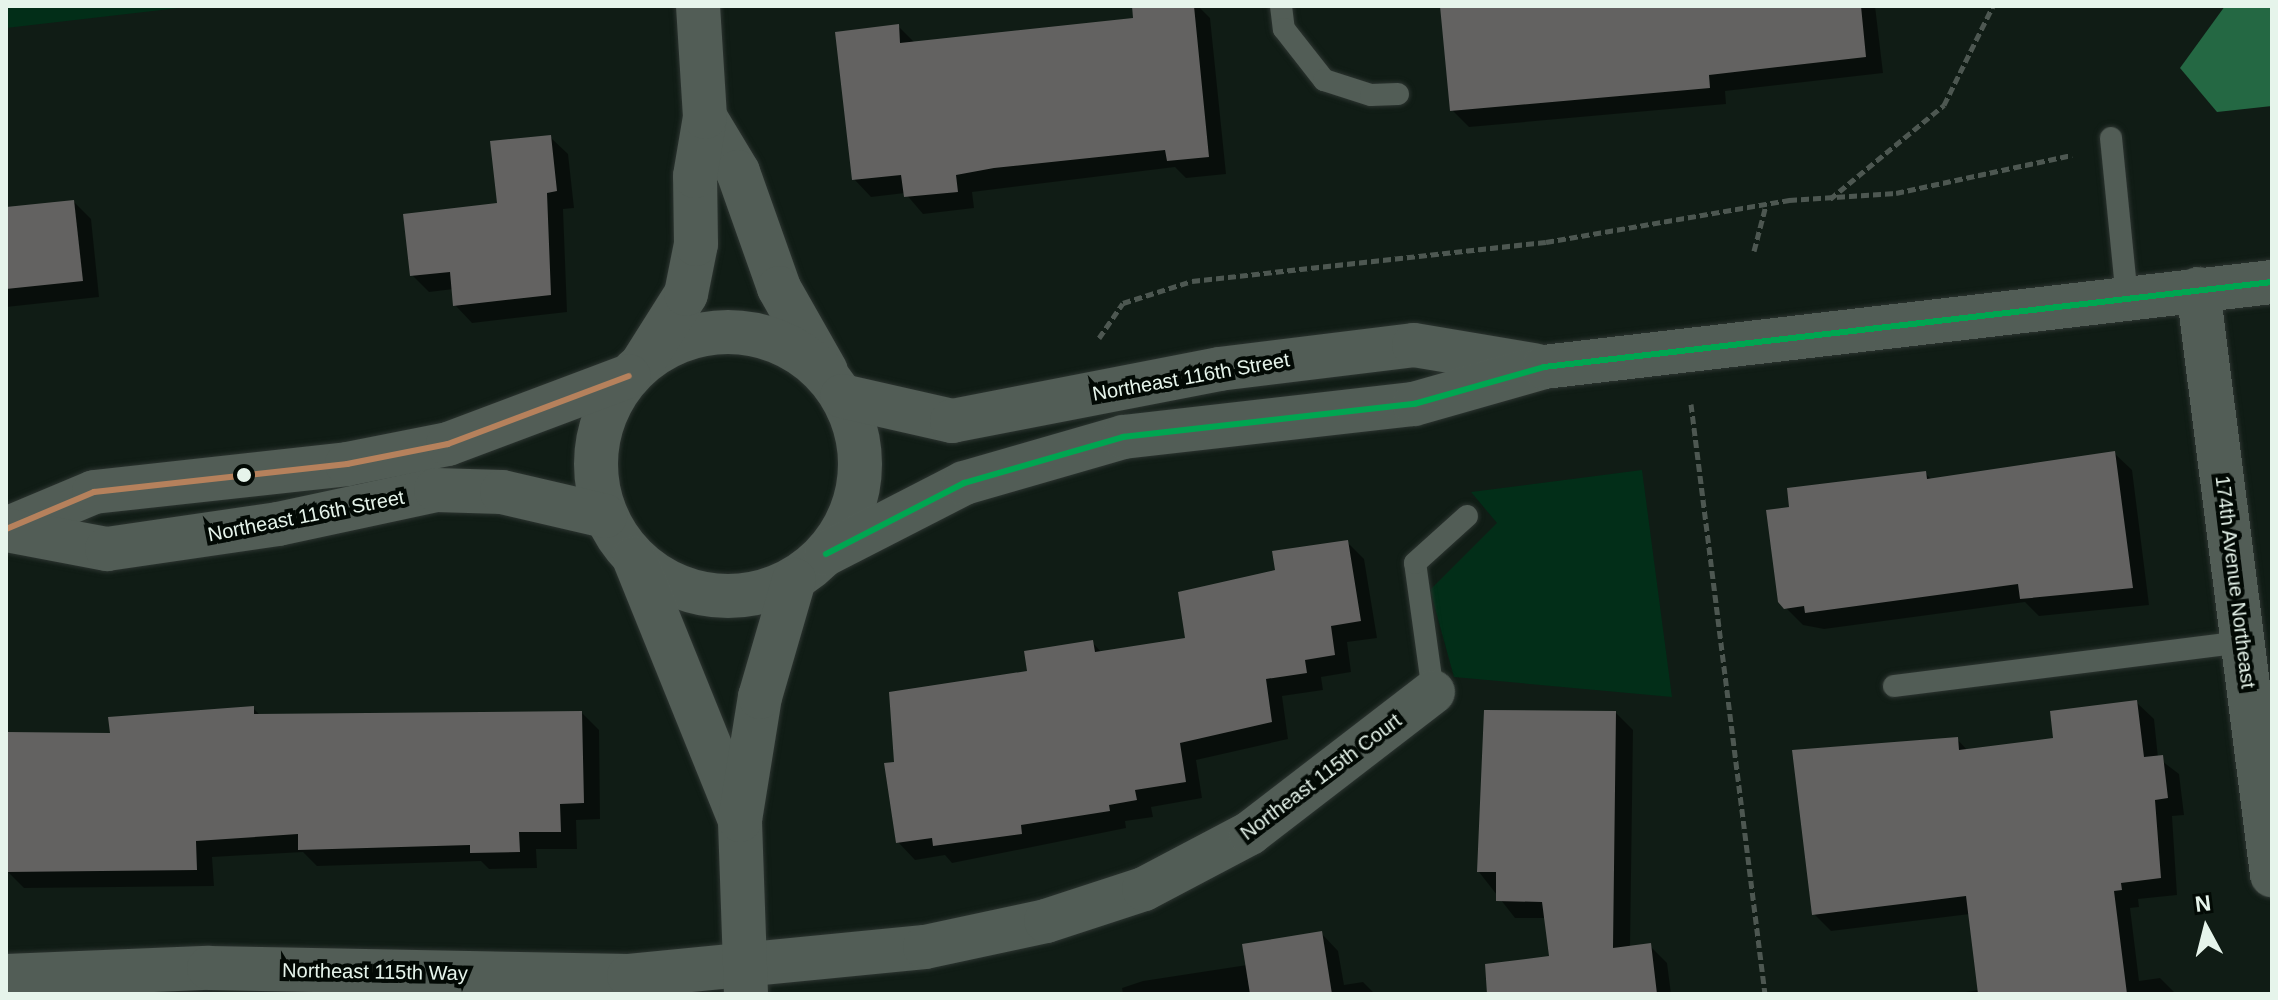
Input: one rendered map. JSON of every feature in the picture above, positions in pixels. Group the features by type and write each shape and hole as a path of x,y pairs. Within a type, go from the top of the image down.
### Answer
{"street":[{"path":"698,6 705,117 686,294 603,418 595,467 605,516 634,558 740,820"},
{"path":"705,117 738,172 779,288 836,388 861,460 850,516 810,567 760,697 740,820 744,980"},
{"name":"Northeast 116th Street","path":"810,567 964,483 1054,453 1123,437 1414,404 1544,367 2272,282"},
{"name":"174th Avenue Northeast","path":"2198,289 2272,875"},
{"path":"635,370 678,342 719,332 760,336 799,352 836,388"},
{"name":"Northeast 116th Street","path":"836,388 952,421 1219,369 1414,345 1544,367"},
{"name":"Northeast 116th Street","path":"6,530 94,492 347,464 448,444 635,370"},
{"name":"Northeast 116th Street","path":"6,530 107,549 436,490 502,492 605,516"},
{"path":"634,558 669,583 710,596 753,594 810,567"},
{"name":"Northeast 115th Court","path":"744,980 1046,921 1144,889 1250,833 1433,692"},
{"name":"Northeast 115th Way","path":"6,976 297,982 629,976 744,980"}],"lane":[{"path":"1281,6 1284,29 1324,80 1371,95 1398,94"},
{"path":"2111,144 2127,297"},
{"path":"1433,692 1415,563 1467,516"},
{"path":"1894,686 2243,642"}],"path":[{"path":"1830,199 1944,105 1993,6"},
{"path":"1098,339 1123,303 1192,281 1546,242 1766,204 1830,199 2111,144"},
{"path":"1754,251 1766,204"},
{"path":"1685,352 1765,994"}],"shaded area":[{"path":"6,6 196,6 6,28"},
{"path":"2225,6 2272,6 2272,106 2217,112 2180,68"},
{"path":"1642,470 1672,697 1454,677 1430,590 1497,523 1471,492"}],"building":[{"path":"1132,6 1194,6 1209,157 1167,161 1165,150 994,168 956,175 958,192 904,197 901,175 852,180 835,32 899,24 900,43 1133,18"},
{"path":"1440,6 1861,6 1866,57 1709,75 1710,88 1450,111"},
{"path":"551,135 557,191 547,193 551,295 453,306 450,272 410,276 403,214 497,203 490,141"},
{"path":"74,200 83,281 6,289 6,207"},
{"path":"2115,451 2133,588 2020,599 2018,584 1805,613 1804,606 1784,609 1778,602 1766,510 1789,507 1787,488 1926,471 1927,479"},
{"path":"1348,540 1361,621 1331,626 1335,655 1305,660 1307,673 1266,679 1272,722 1180,743 1186,782 1135,790 1137,800 1109,805 1110,811 1021,825 1022,834 933,846 932,838 896,843 884,763 894,762 889,692 1027,671 1024,651 1093,640 1095,652 1185,638 1178,592 1275,570 1272,551"},
{"path":"2137,700 2144,757 2163,755 2168,798 2155,800 2161,878 2121,883 2122,890 2114,891 2127,994 1978,994 1966,896 1812,915 1792,750 1958,737 1959,750 2053,738 2050,711"},
{"path":"254,706 254,714 582,711 584,803 560,804 561,832 519,832 520,852 470,853 470,845 298,850 298,834 196,841 197,870 6,872 6,732 110,733 108,717"},
{"path":"1484,710 1616,711 1613,948 1651,943 1657,994 1487,994 1485,964 1549,956 1542,902 1496,901 1496,872 1477,872"},
{"path":"1322,931 1332,994 1250,994 1242,944"}],"transit line":[{"path":"826,554 964,483 1123,437 1414,404 1544,367 2272,282"},
{"path":"6,529 94,492 347,464 448,444 629,376"}]}
